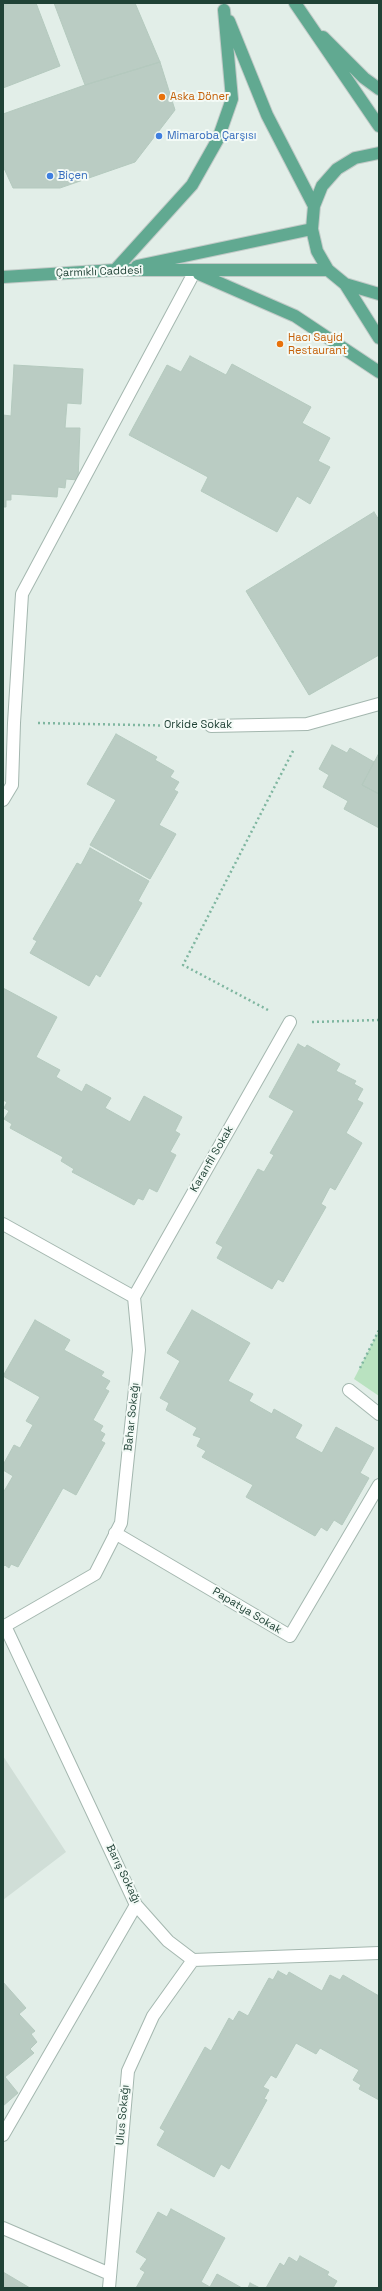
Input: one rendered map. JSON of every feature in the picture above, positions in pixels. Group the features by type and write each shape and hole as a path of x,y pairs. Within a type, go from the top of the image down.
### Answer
{"main road":[{"path":"295,3 379,126"},
{"path":"223,6 267,115 314,206"},
{"path":"115,270 192,185 218,139 232,99 223,6"},
{"path":"304,17 364,78 379,89"},
{"path":"379,153 355,158 337,170 322,186 314,206 312,229 317,251 328,270 345,284 379,338"},
{"path":"115,270 312,229"},
{"name":"Çarmıklı Caddesi","path":"3,277 115,270 328,270"},
{"path":"195,271 295,316 379,372"},
{"path":"345,284 379,294"}],"street":[{"path":"3,800 12,785 14,723 22,594 195,271"},
{"name":"Orkide Sokak","path":"211,726 307,724 379,704"},
{"name":"Karanfil Sokak","path":"134,1297 290,1022"},
{"path":"3,1224 134,1297"},
{"name":"Bahar Sokağı","path":"4,1626 95,1574 115,1533 122,1523 139,1350 134,1297"},
{"path":"349,1390 379,1414"},
{"name":"Papatya Sokak","path":"115,1533 290,1636 379,1485"},
{"name":"Barış Sokağı","path":"4,1626 136,1905 168,1942 192,1960"},
{"path":"3,2135 136,1905"},
{"path":"192,1960 379,1953"},
{"name":"Ulus Sokağı","path":"109,2288 128,2071 153,2016 192,1960"},
{"path":"3,2228 110,2274"}],"path":[{"name":"Orkide Sokak","path":"14,723 211,726"},
{"path":"307,724 183,965 290,1022 379,1020"},
{"path":"349,1390 379,1330"}],"shaded area":[{"path":"3,1756 66,1852 3,1900"}],"green space":[{"path":"379,1330 379,1396 354,1379"}],"building":[{"path":"3,3 36,3 60,66 3,88"},
{"path":"54,3 135,3 160,62 85,85"},
{"path":"160,62 175,110 135,162 60,188 13,188 3,166 3,114 85,85"},
{"path":"190,356 226,375 232,364 311,407 302,423 330,438 318,461 330,467 310,504 297,496 277,532 201,491 208,477 129,435 167,365 181,372"},
{"path":"14,365 83,369 81,404 67,403 65,428 80,428 78,480 66,479 65,488 58,487 57,497 11,494 11,500 6,500 6,507 3,507 3,415 11,416"},
{"path":"374,512 379,520 379,655 309,695 246,591"},
{"path":"116,734 157,757 155,760 174,771 170,777 179,782 174,790 178,792 159,825 176,834 150,879 90,845 116,800 87,784"},
{"path":"332,745 347,753 350,748 374,762 362,785 379,794 379,828 344,809 348,801 323,787 329,775 319,769"},
{"path":"379,753 379,794 362,785"},
{"path":"90,848 149,881 138,901 142,903 100,977 96,974 89,986 30,953 37,941 33,939 77,863 81,865"},
{"path":"3,988 57,1017 36,1057 60,1070 56,1077 82,1092 86,1084 111,1098 105,1108 130,1122 144,1096 182,1117 175,1131 180,1134 170,1152 176,1155 157,1192 149,1188 143,1200 138,1198 134,1205 72,1172 74,1169 61,1161 63,1157 10,1128 12,1124 4,1119 9,1111 4,1108 7,1102 3,1100"},
{"path":"298,1044 305,1048 307,1045 340,1064 336,1071 356,1081 354,1084 363,1089 357,1100 363,1103 346,1133 362,1143 335,1190 330,1187 321,1204 326,1207 283,1282 278,1279 272,1289 217,1258 223,1247 216,1243 258,1169 264,1172 274,1155 270,1153 294,1111 269,1097"},
{"path":"192,1310 250,1343 228,1381 253,1394 249,1401 272,1414 274,1409 302,1425 295,1438 322,1453 336,1427 374,1448 360,1473 369,1478 342,1525 334,1520 327,1531 321,1527 315,1536 246,1497 253,1485 202,1457 206,1451 197,1446 201,1438 193,1435 197,1428 166,1410 169,1403 160,1398 180,1361 167,1353"},
{"path":"35,1320 70,1340 64,1350 104,1372 101,1376 110,1381 105,1389 109,1391 93,1420 103,1426 100,1431 105,1434 101,1441 105,1443 76,1495 63,1488 18,1567 11,1564 9,1568 5,1565 3,1567 3,1493 13,1476 3,1470 3,1465 14,1445 20,1448 33,1425 26,1421 40,1397 3,1376"},
{"path":"278,1971 287,1976 289,1972 322,1991 330,1975 340,1980 343,1975 379,1996 379,2100 359,2089 361,2085 353,2080 359,2070 320,2048 316,2054 296,2043 276,2078 271,2075 263,2087 269,2090 264,2099 267,2100 229,2169 221,2164 214,2177 157,2145 165,2131 160,2128 205,2047 211,2051 229,2018 233,2021 239,2011 248,2016 269,1978 273,1980"},
{"path":"3,1982 26,2008 19,2014 35,2031 31,2034 37,2042 30,2049 34,2053 5,2077 18,2093 3,2106"},
{"path":"171,2209 225,2238 201,2282 210,2287 217,2274 242,2288 136,2288 145,2272 140,2269 147,2259 136,2252 158,2212 167,2217"},
{"path":"300,2256 329,2272 327,2275 337,2281 333,2288 266,2288 280,2263 284,2266 289,2257 297,2262"},
{"path":"3,2272 30,2288 3,2288"},
{"path":"250,2283 260,2288 248,2288"}],"place":[{"name":"Aska Döner","path":"162,97"},
{"name":"Mimaroba Çarşısı","path":"159,136"},
{"name":"Biçen","path":"50,176"},
{"name":"Hacı Sayid Restaurant","path":"280,344"}]}
